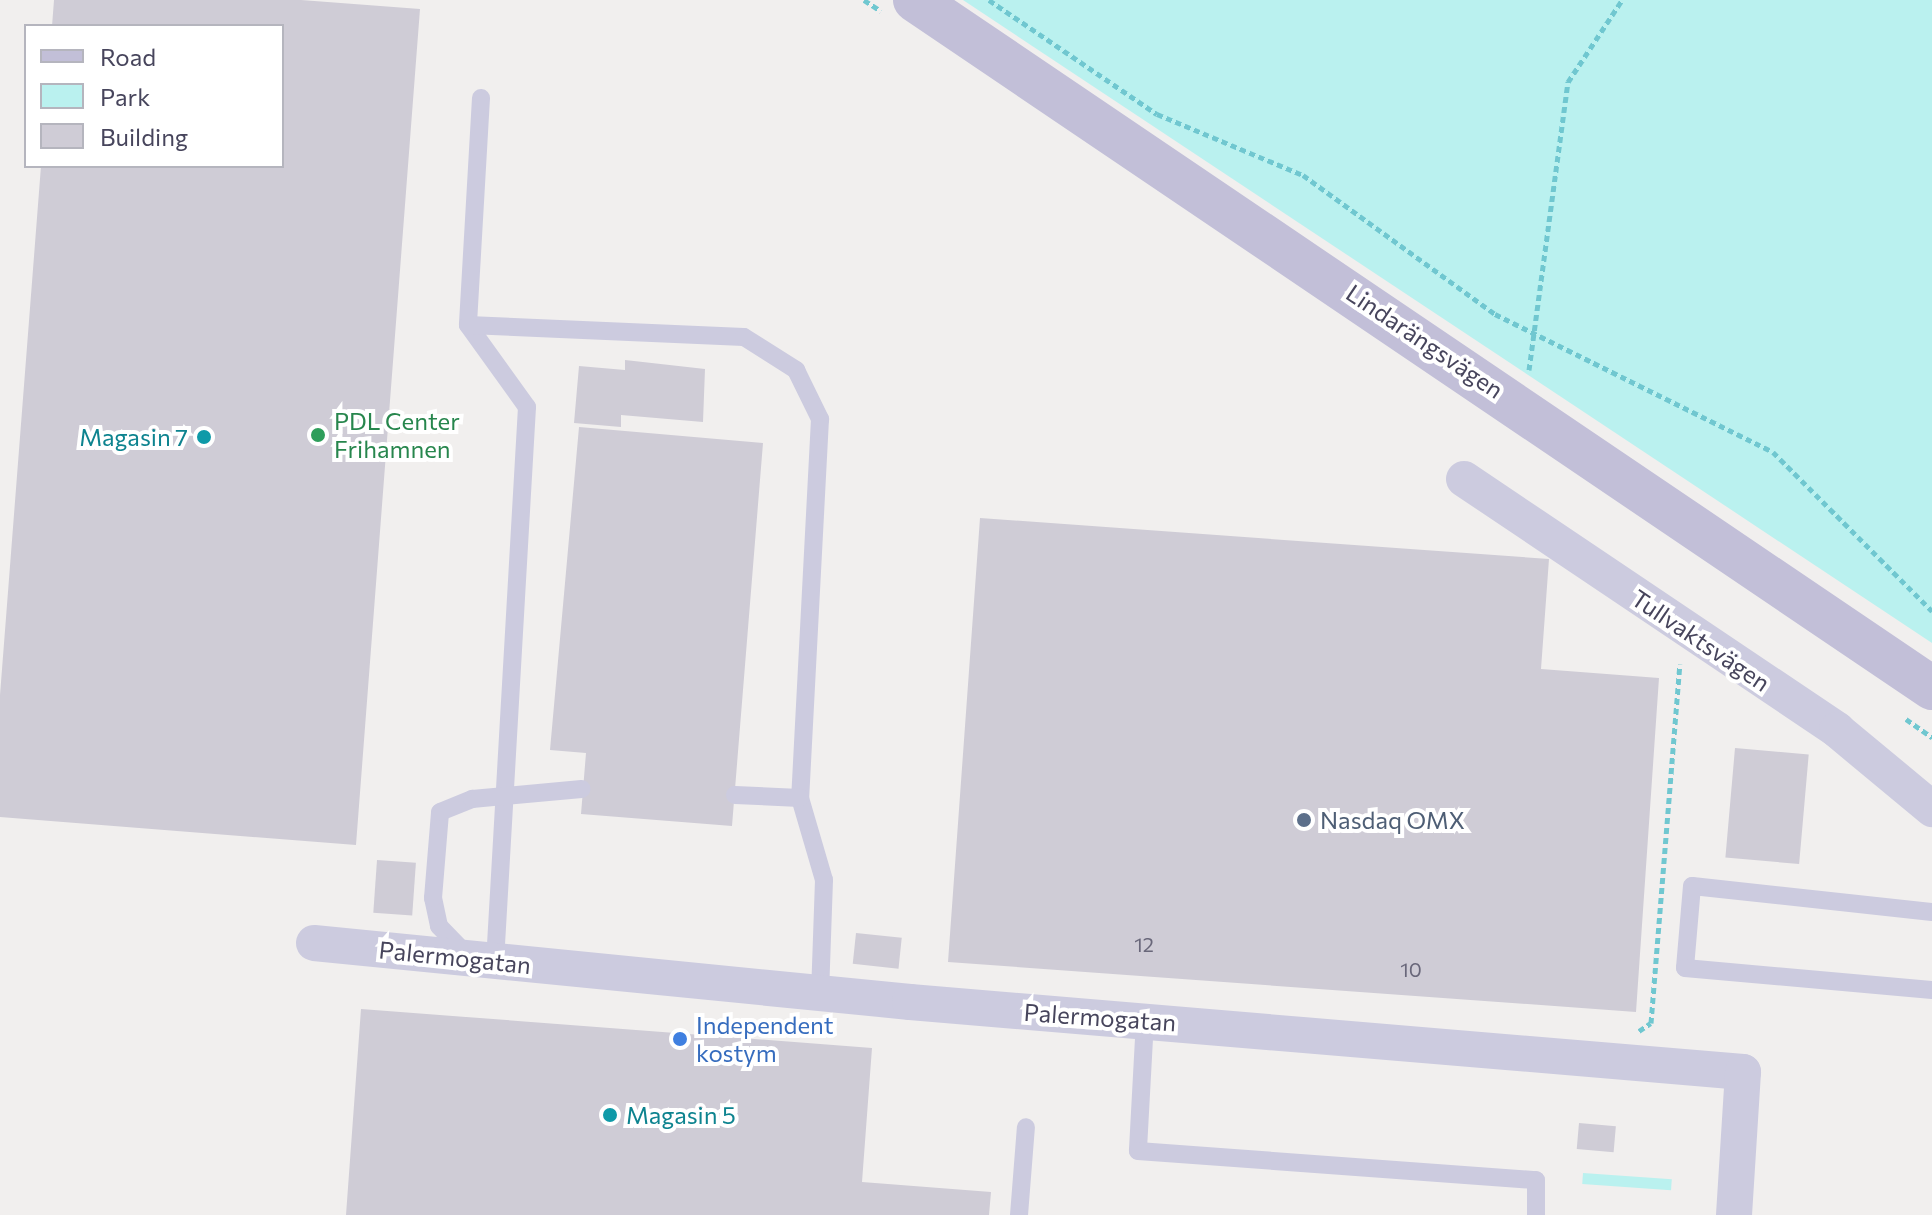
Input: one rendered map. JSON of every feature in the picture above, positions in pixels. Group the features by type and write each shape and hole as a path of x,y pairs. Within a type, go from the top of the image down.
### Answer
{"street":[{"name":"Lindarängsvägen","path":"915,0 1521,406 1932,688"},
{"name":"Tullvaktsvägen","path":"1464,479 1837,730 1932,809"},
{"name":"Palermogatan","path":"314,943 820,993 1743,1072 1734,1215"}],"lane":[{"path":"481,98 468,325 527,407 504,796 485,961"},
{"path":"468,325 744,337 796,370 820,419 800,798 824,880 820,993"},
{"path":"485,961 439,926 433,898 436,827 440,812 453,803 582,789"},
{"path":"735,795 800,798"},
{"path":"1932,912 1692,886 1685,968 1932,990"},
{"path":"1145,1020 1138,1151 1536,1180 1536,1215"},
{"path":"1019,1215 1026,1127"}],"path":[{"path":"989,0 1157,114 1303,175 1495,314 1537,332 1773,452 1932,611"},
{"path":"1521,406 1537,332 1568,82 1622,0"},
{"path":"1618,1061 1629,1038 1651,1023 1683,628"}],"green space":[{"path":"963,0 1932,0 1932,643"},
{"path":"1583,1173 1672,1179 1671,1190 1582,1184"}],"building":[{"name":"Magasin 7","path":"54,0 301,0 420,9 356,845 0,817 0,695 41,168 284,168 284,24 52,24"},
{"path":"625,360 705,369 703,422 621,415 621,427 574,423 579,366 625,370"},
{"path":"579,427 763,443 732,826 581,814 586,753 550,750"},
{"name":"Nasdaq OMX","path":"980,518 1549,559 1541,669 1659,678 1636,1012 948,962"},
{"path":"1735,748 1809,754 1799,864 1725,858"},
{"path":"377,860 416,863 412,916 373,913"},
{"path":"856,933 902,938 899,969 853,964"},
{"name":"Magasin 5","path":"361,1009 872,1048 862,1182 991,1192 989,1215 346,1215"},
{"path":"1579,1123 1616,1126 1614,1152 1577,1149"}],"place":[{"name":"PDL Center Frihamnen","path":"318,435"},
{"name":"Magasin 7","path":"204,437"},
{"name":"Nasdaq OMX","path":"1304,820"},
{"name":"Independent kostym","path":"680,1039"},
{"name":"Magasin 5","path":"610,1115"}]}
